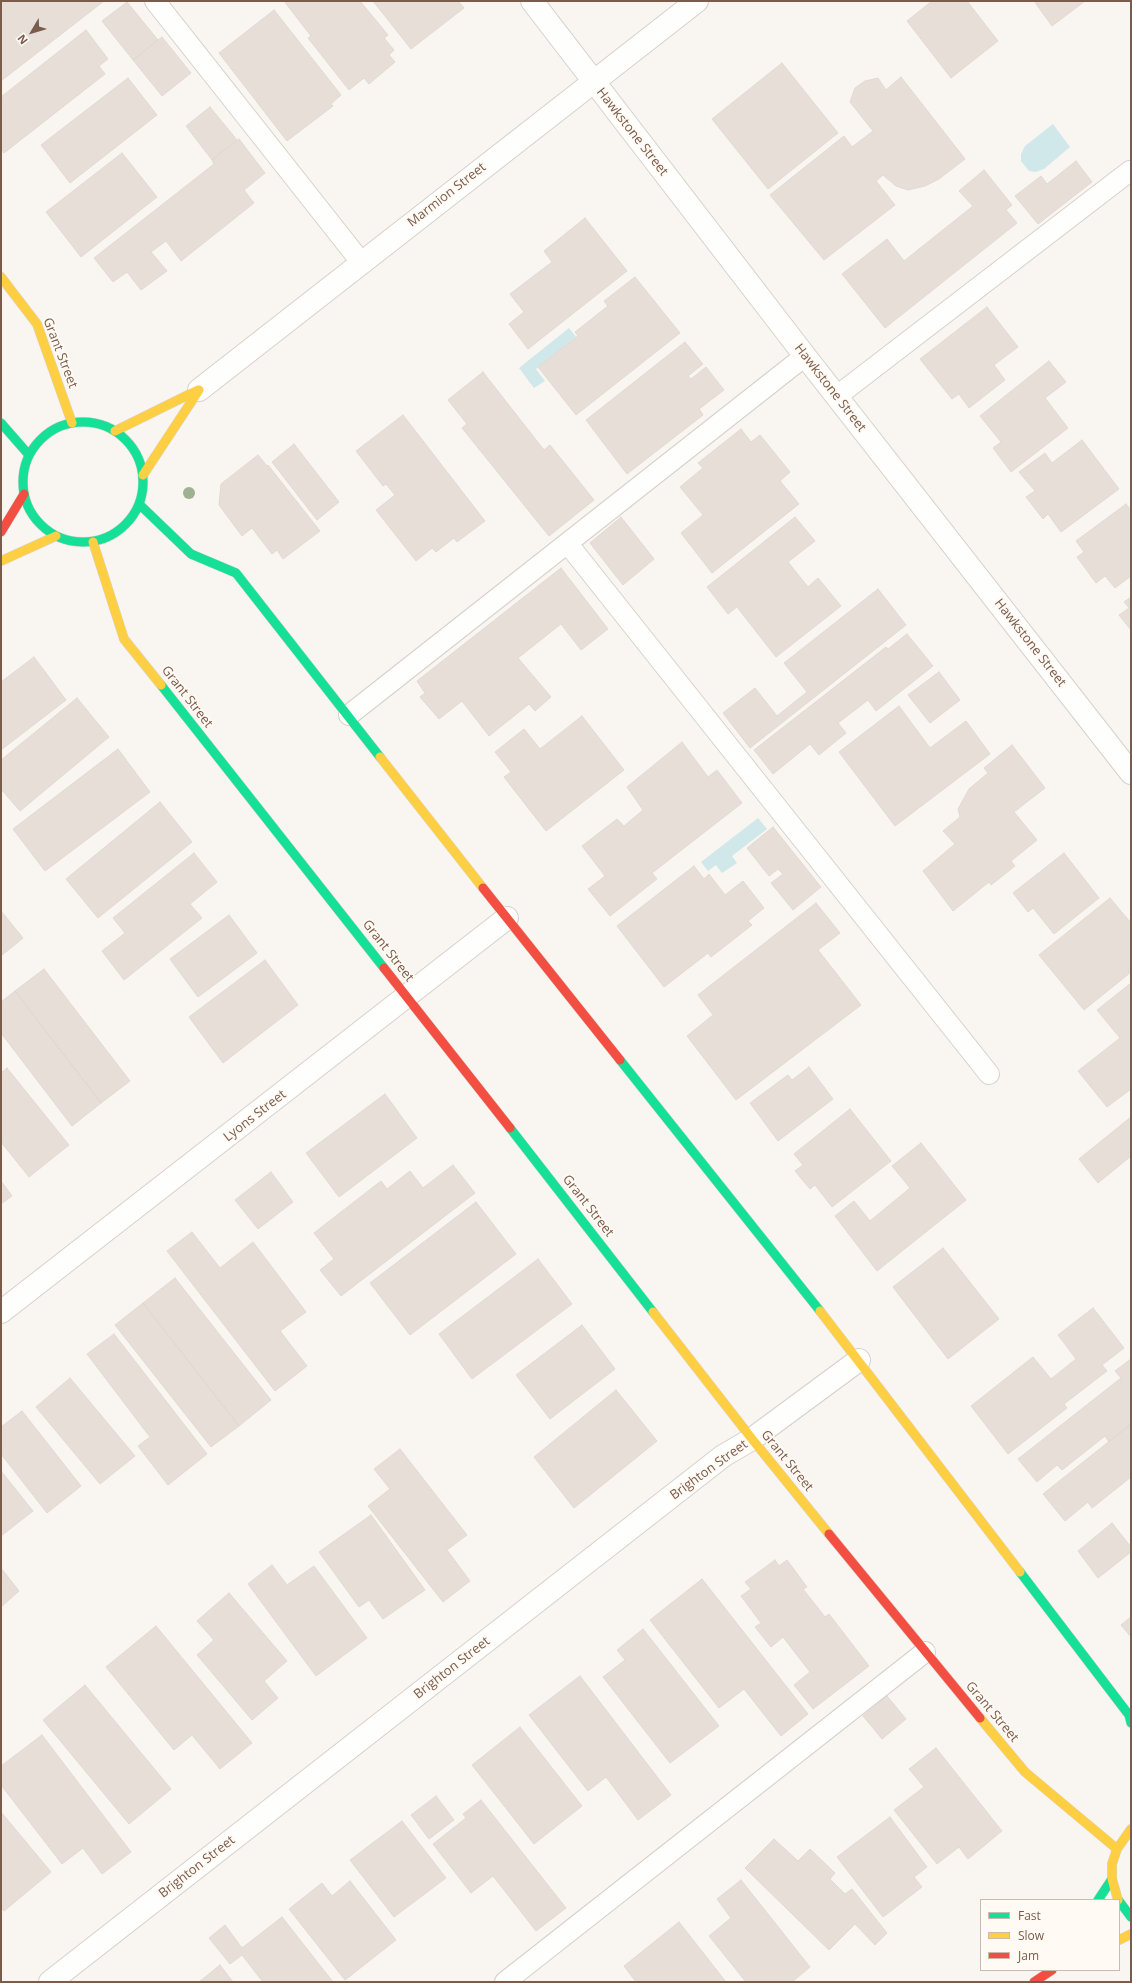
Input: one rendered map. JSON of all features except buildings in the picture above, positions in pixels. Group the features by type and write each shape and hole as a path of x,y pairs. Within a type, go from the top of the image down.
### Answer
{"street":[{"name":"Hawkstone Street","path":"532,1 805,356 1131,773"},
{"name":"Marmion Street","path":"115,431 199,390 697,1"},
{"name":"Grant Street","path":"1,277 37,324 72,423"},
{"name":"Marmion Street","path":"143,475 199,390"},
{"path":"87,422 102,424 115,431 128,443 138,458 143,475 143,490 139,504 129,522 113,535 93,542 75,542 56,536 42,526 30,511 24,494 24,474 29,454 45,436 55,429 72,423 87,422"},
{"path":"1,423 29,454"},
{"path":"1,532 24,494"},
{"path":"139,504 190,554 236,573 507,918 859,1360 1124,1709 1131,1723"},
{"path":"1,561 56,536"},
{"name":"Grant Street","path":"93,542 124,639 408,996 752,1439 925,1652 1025,1772 1117,1848"},
{"name":"Lyons Street","path":"1,1312 388,1013 507,918"},
{"name":"Brighton Street","path":"50,1982 723,1456 752,1439 859,1360"},
{"path":"1118,1899 1112,1879 1112,1864 1117,1848 1131,1829"},
{"path":"1099,1899 1112,1879"},
{"path":"1120,1902 1131,1917"},
{"path":"1120,1940 1131,1934"},
{"path":"1034,1982 1049,1971"}],"lane":[{"path":"155,1 361,262"},
{"path":"837,396 1130,171"},
{"path":"349,715 805,356"},
{"path":"568,544 989,1074"},
{"path":"505,1982 925,1652"}],"water":[{"path":"1053,124 1070,147 1044,169 1036,172 1029,171 1021,161 1021,154 1025,146"},
{"path":"569,328 576,337 536,369 545,381 534,388 519,368"},
{"path":"758,818 767,829 732,856 737,863 722,873 716,865 708,871 701,862"}],"traffic: fast":[{"path":"83,422 95,423 106,427 116,432 125,440 133,449 138,459 142,470 143,482 142,494 138,505 133,515 125,524 116,532 106,537 95,541 83,542 71,541 60,537 50,532 41,524 33,515 28,505 24,494 23,482 24,470 28,459 33,449 41,440 50,432 60,427 71,423 83,422"},
{"path":"1,423 29,455"},
{"path":"139,504 191,554 236,573 380,757"},
{"path":"161,685 384,968"},
{"path":"620,1060 820,1311"},
{"path":"510,1128 653,1312"},
{"path":"1020,1572 1129,1715 1131,1723"},
{"path":"1099,1899 1112,1879"},
{"path":"1120,1902 1131,1917"}],"traffic: slow":[{"path":"1,277 37,324 72,423"},
{"path":"115,431 198,390"},
{"path":"143,475 199,390"},
{"path":"1,561 56,536"},
{"path":"93,542 124,639 161,685"},
{"path":"380,757 483,888"},
{"path":"820,1311 1020,1572"},
{"path":"653,1312 752,1439 829,1534"},
{"path":"980,1718 1025,1772 1117,1849"},
{"path":"1118,1899 1112,1879 1112,1864 1117,1849 1131,1829"},
{"path":"1120,1940 1131,1934"}],"traffic: jam":[{"path":"1,532 24,494"},
{"path":"483,888 620,1060"},
{"path":"384,968 510,1128"},
{"path":"829,1534 980,1718"},
{"path":"1034,1982 1050,1971"}]}
